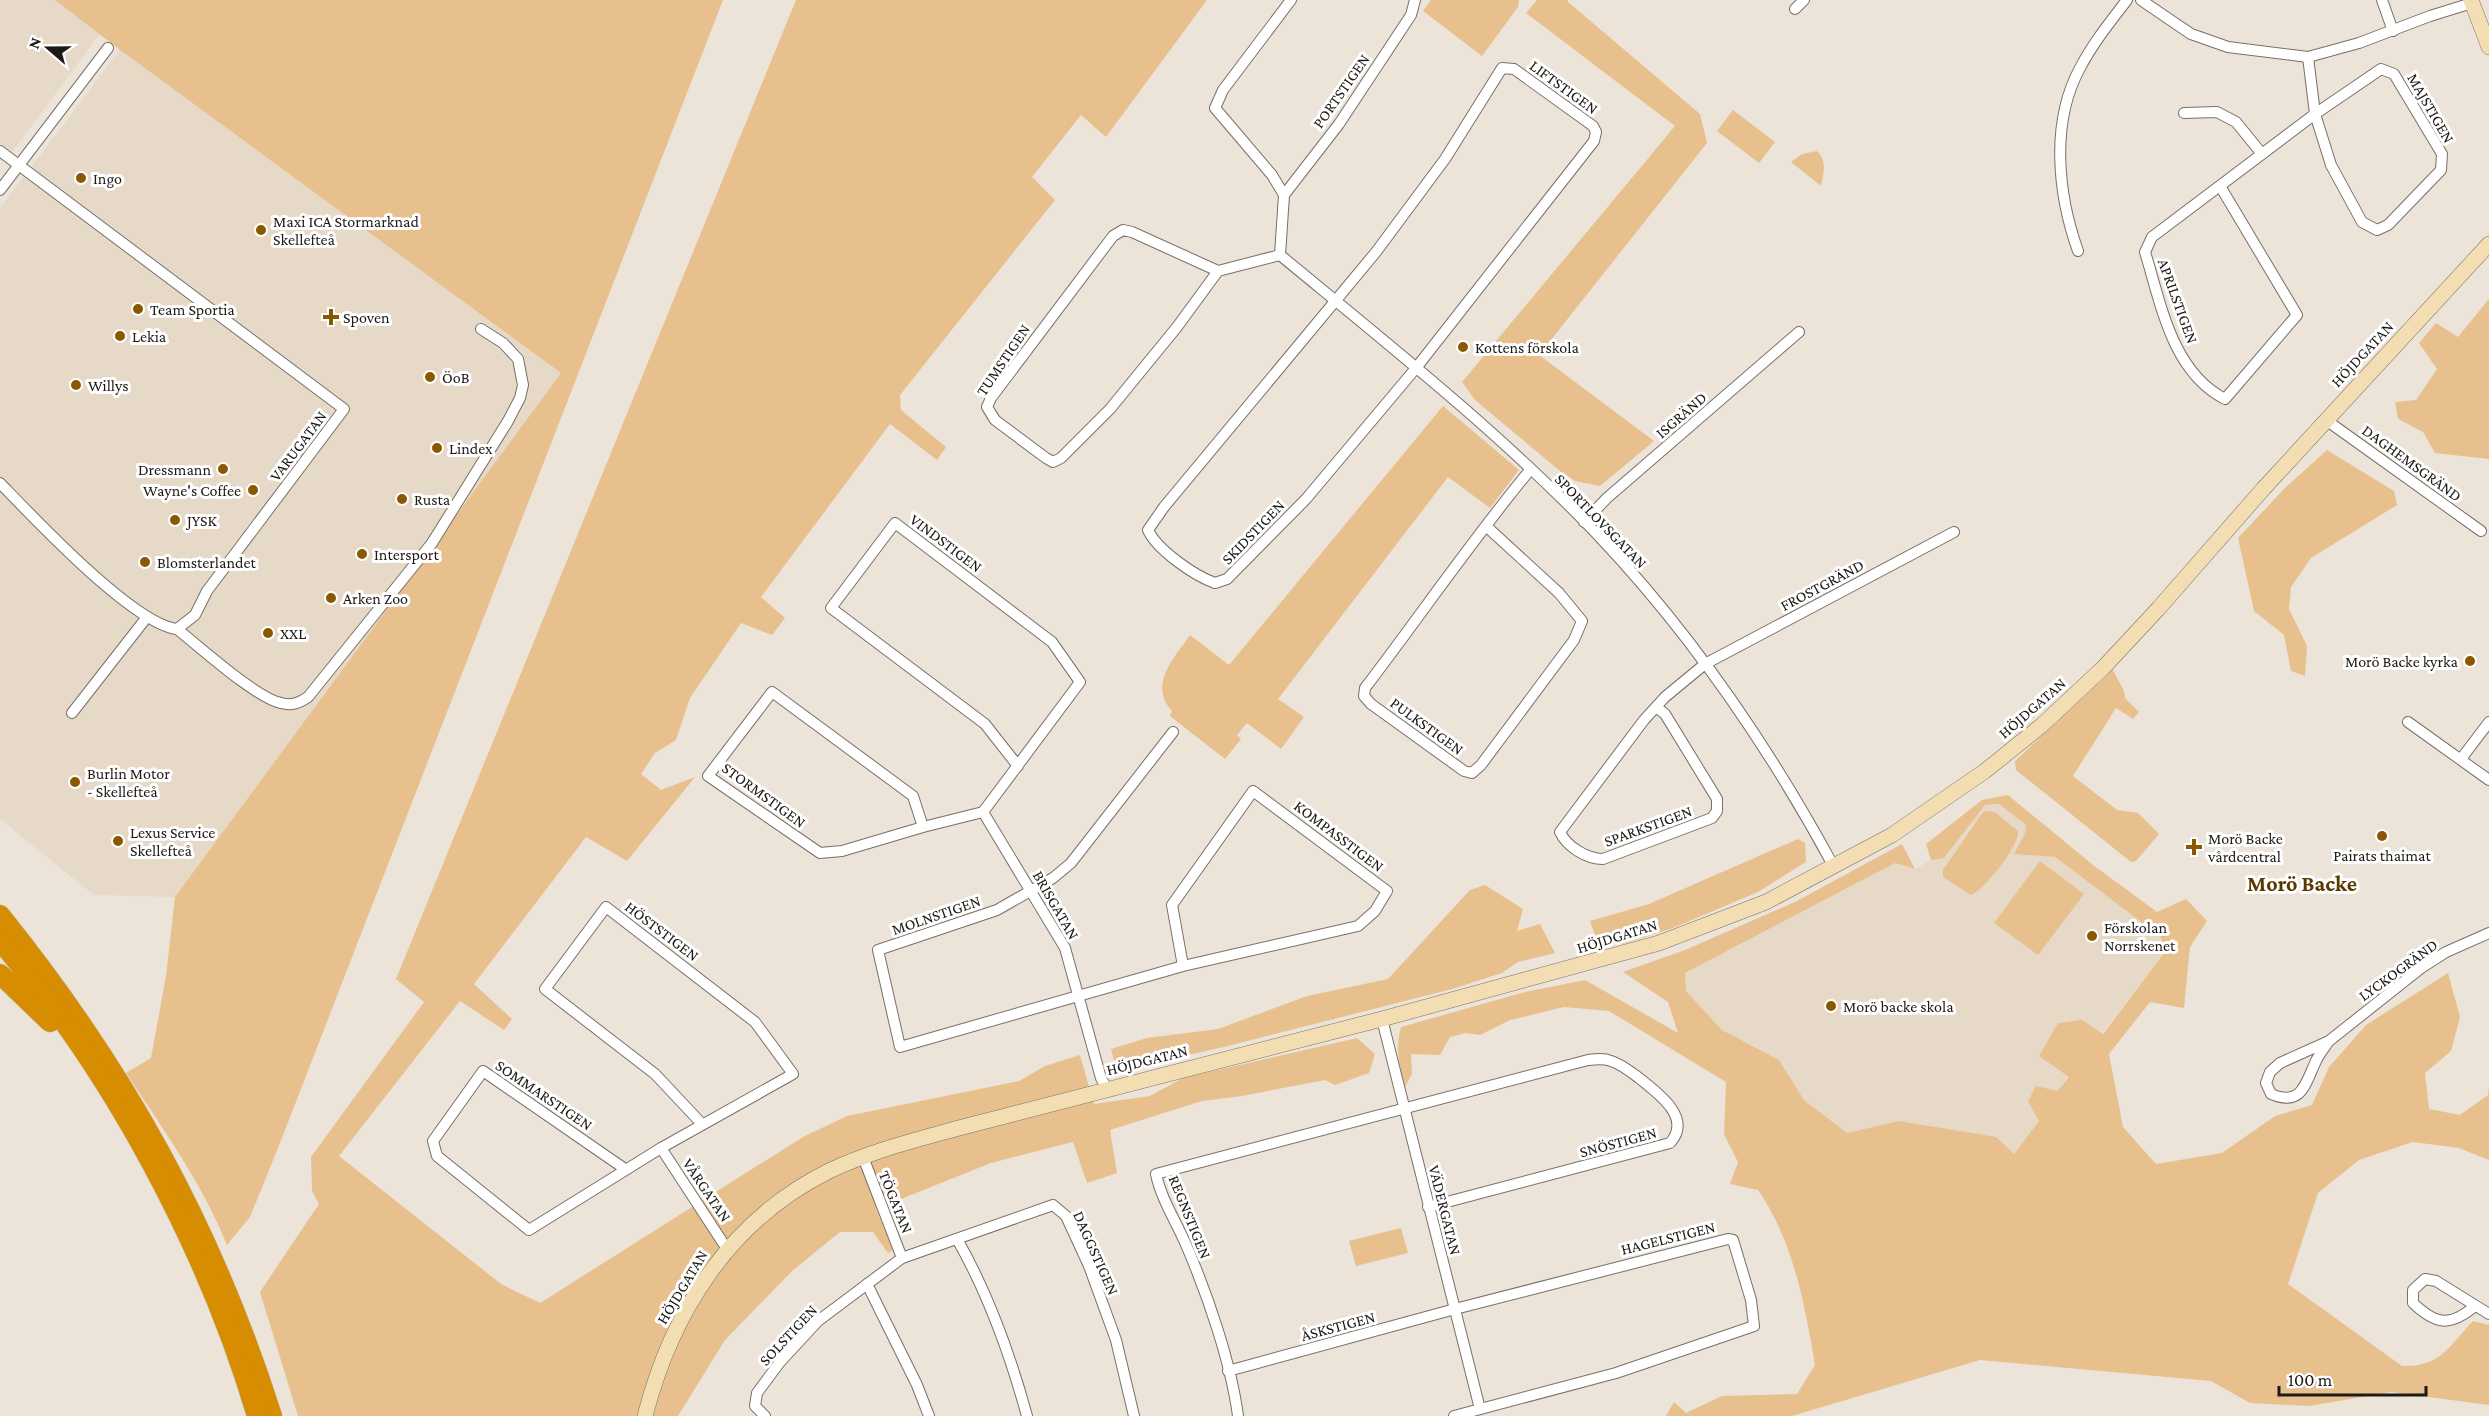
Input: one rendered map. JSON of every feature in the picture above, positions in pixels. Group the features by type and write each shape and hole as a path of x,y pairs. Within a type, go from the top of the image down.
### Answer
{"highway":[{"path":"0,915 89,1033 148,1127 207,1243 238,1315 272,1416"},
{"path":"0,941 63,1023 107,1088 148,1157 192,1247 224,1321 257,1416"},
{"path":"0,974 45,1017 107,1088"}],"street":[{"path":"1218,271 1280,255 1284,195 1272,175 1215,108 1223,90 1291,0"},
{"name":"PORTSTIGEN","path":"1284,195 1339,124 1411,15 1415,0"},
{"path":"1795,9 1804,0"},
{"path":"2078,251 2069,224 2062,188 2063,124 2078,70 2096,40 2127,0"},
{"path":"2141,0 2191,33 2228,47 2308,57 2359,43 2471,1 2489,47"},
{"path":"2382,0 2393,31"},
{"path":"0,190 108,48"},
{"name":"MAJSTIGEN","path":"2308,57 2315,114 2331,165 2362,222 2377,230 2388,225 2441,170 2442,154 2394,74 2381,69 2315,114"},
{"name":"LIFTSTIGEN","path":"1335,301 1376,252 1445,159 1502,68 1514,69 1593,126 1596,132 1594,141 1416,368"},
{"path":"2184,113 2217,112 2236,122 2262,154"},
{"name":"APRILSTIGEN","path":"2220,186 2297,315 2225,399 2211,392 2186,365 2169,328 2145,252 2152,237 2315,114"},
{"name":"VARUGATAN","path":"0,151 344,409 207,591 195,615 177,629"},
{"name":"TUMSTIGEN","path":"1123,230 1132,232 1218,271 1177,327 1110,409 1061,458 1053,462 1046,459 994,420 990,414 987,407 991,398 1113,236 1123,230"},
{"name":"HÖJDGATAN","path":"645,1416 657,1377 675,1334 705,1278 749,1225 775,1203 821,1176 863,1157 911,1141 1382,1019 1659,943 1766,902 1892,835 1941,804 2041,726 2103,668 2326,420 2489,244"},
{"name":"SPORTLOVSGATAN","path":"1280,255 1463,407 1584,522 1661,608 1705,664 1773,761 1834,867"},
{"name":"SKIDSTIGEN","path":"1335,301 1155,519 1148,530 1159,546 1211,582 1227,579 1306,499 1416,368"},
{"path":"0,483 71,555 147,617 168,628 177,629 266,697 288,705 299,703 308,697 432,543 520,398 523,385 518,359 508,347 481,329"},
{"name":"ISGRÄND","path":"1584,522 1607,498 1799,332"},
{"name":"DAGHEMSGRÄND","path":"2326,420 2481,531"},
{"name":"PULKSTIGEN","path":"1486,526 1559,593 1581,621 1574,640 1481,765 1472,773 1464,771 1371,704 1364,696 1365,688 1486,526 1530,470"},
{"name":"VINDSTIGEN","path":"983,812 1018,766 1080,682 1052,642 895,523 831,608 985,724 1018,766"},
{"name":"FROSTGRÄND","path":"1705,664 1954,532"},
{"path":"72,713 147,617"},
{"name":"SPARKSTIGEN","path":"1656,707 1665,714 1716,799 1717,811 1712,819 1603,859 1592,859 1564,841 1560,832 1656,707 1705,664"},
{"name":"STORMSTIGEN","path":"923,827 913,795 772,692 708,776 820,853 842,851 983,812"},
{"path":"2408,722 2489,780"},
{"path":"2461,759 2489,722"},
{"name":"MOLNSTIGEN","path":"1079,997 900,1047 878,950 997,910 1053,878 1071,863 1173,732"},
{"name":"KOMPASSTIGEN","path":"1079,997 1182,966 1358,926 1374,910 1387,891 1253,791 1172,905 1182,966"},
{"name":"BRISGATAN","path":"983,812 1065,948 1101,1078 1107,1089"},
{"name":"HÖSTSTIGEN","path":"661,1148 793,1074 755,1022 606,907 545,989 655,1074 702,1124"},
{"name":"LYCKOGRÄND","path":"2329,1041 2316,1060 2309,1079 2296,1096 2284,1100 2271,1094 2266,1083 2270,1072 2280,1063 2329,1041 2421,968 2446,952 2489,933"},
{"name":"VÄDERGATAN","path":"1382,1019 1480,1409"},
{"name":"SNÖSTIGEN","path":"1405,1108 1588,1060 1604,1059 1614,1061 1652,1088 1674,1110 1678,1125 1678,1135 1670,1143 1654,1149 1428,1207"},
{"name":"SOMMARSTIGEN","path":"625,1169 483,1071 433,1141 437,1156 529,1230 661,1148"},
{"name":"REGNSTIGEN","path":"1238,1416 1228,1371 1208,1305 1188,1248 1156,1174 1405,1108"},
{"name":"VÅRGATAN","path":"661,1148 727,1249"},
{"name":"TÖGATAN","path":"863,1157 902,1258"},
{"name":"DAGGSTIGEN","path":"902,1258 1053,1204 1066,1216 1089,1266 1116,1340 1134,1416"},
{"path":"957,1239 992,1309 1016,1375 1027,1416"},
{"name":"HAGELSTIGEN","path":"1455,1309 1728,1239 1732,1240 1752,1300 1754,1326 1748,1329 1616,1372 1480,1409"},
{"name":"SOLSTIGEN","path":"765,1416 755,1406 755,1400 757,1393 780,1362 818,1321 902,1258"},
{"path":"2475,1306 2463,1316 2446,1322 2429,1318 2414,1303 2413,1290 2425,1278 2436,1281 2489,1314"},
{"path":"867,1284 917,1385 929,1416"},
{"name":"ÅSKSTIGEN","path":"1228,1371 1455,1309"},
{"path":"1454,1416 1480,1409"}],"shaded area":[{"path":"0,0 55,0 100,34 12,152 0,143"},
{"path":"55,0 723,0 280,1143 250,1217 227,1245 194,1178 126,1073 151,1058 166,976 175,897 561,373"},
{"path":"796,0 1207,0 1106,137 1081,115 1032,177 1055,200 900,395 901,410 946,447 937,460 890,424 761,597 785,618 772,635 741,623 690,698 676,740 655,753 641,774 661,790 695,777 627,861 586,837 474,984 512,1019 504,1030 460,1001 339,1156 501,1284 540,1303 803,1137 847,1116 1019,1081 1045,1066 1080,1055 1094,1104 1150,1096 1183,1078 1357,1038 1375,1054 1369,1073 1335,1085 1325,1080 1242,1096 1202,1101 1110,1130 1117,1173 1087,1183 1073,1142 991,1163 876,1209 893,1250 888,1253 873,1232 840,1232 792,1271 725,1340 678,1416 298,1416 260,1292 319,1204 312,1191 311,1157 424,1002 396,979"},
{"path":"1431,0 1519,0 1518,7 1482,56 1423,11"},
{"path":"1537,0 1568,0 1700,114 1707,143 1539,355 1654,441 1600,486 1575,481 1560,471 1475,400 1462,382 1675,126 1526,13"},
{"path":"120,50 561,373 175,897 94,895 0,819 0,208"},
{"path":"1733,110 1775,142 1759,163 1717,131"},
{"path":"1817,151 1823,163 1821,186 1791,162 1802,154"},
{"path":"2489,299 2489,459 2435,453 2423,432 2398,419 2395,402 2416,400 2437,369 2419,343 2436,323 2458,337"},
{"path":"1443,406 1519,470 1490,508 1448,477 1278,699 1304,717 1281,749 1247,723 1237,735 1241,739 1225,759 1170,716 1172,711 1162,691 1166,672 1171,662 1190,635 1229,665"},
{"path":"2327,450 2394,491 2397,505 2311,558 2291,587 2289,609 2307,646 2305,676 2291,671 2284,635 2254,611 2238,538 2286,487"},
{"path":"2113,670 2124,691 2125,698 2139,712 2133,719 2116,708 2073,776 2117,810 2138,813 2159,834 2136,861 2131,862 2016,770 2015,761"},
{"path":"2008,795 2093,865 2157,912 2186,899 2207,921 2190,947 2184,1008 2150,1002 2109,1054 2123,1127 2156,1164 2222,1153 2275,1116 2312,1105 2329,1067 2366,1025 2448,973 2460,1017 2451,1051 2425,1073 2429,1109 2460,1115 2488,1095 2489,1086 2489,1160 2459,1148 2413,1142 2359,1160 2318,1193 2288,1284 2402,1366 2426,1363 2443,1354 2473,1321 2489,1325 2489,1405 2391,1392 2309,1406 2250,1403 2211,1381 1980,1360 1792,1416 1666,1416 1674,1402 1686,1413 1722,1396 1797,1394 1815,1365 1802,1296 1780,1230 1758,1190 1730,1184 1738,1162 1724,1134 1726,1082 1609,1011 1564,1007 1510,1020 1480,1035 1466,1033 1450,1037 1440,1055 1411,1054 1412,1074 1405,1087 1398,1057 1401,1027 1525,992 1585,980 1678,1033 1668,1002 1623,972 1685,950 1795,902 1902,844 1915,869 1895,863 1685,973 1686,991 1722,1030 1779,1060 1804,1100 1847,1133 1899,1121 1996,1137 2014,1154 2039,1121 2028,1101 2036,1086 2057,1091 2069,1077 2039,1056 2058,1023 2082,1020 2103,1034 2164,953 2161,937 2055,857 2014,854 2025,833 2026,825 1999,804 1985,805 1944,858 1931,860 1926,844 1982,800"},
{"path":"1999,804 2026,825 2025,833 2014,854 2055,857 2161,937 2164,953 2057,1091 2029,1101 2039,1121 2013,1155 1899,1121 1848,1134 1804,1100 1779,1060 1722,1030 1686,991 1685,973 1895,863 1915,869 1931,860 1944,858 1985,805"},
{"path":"1983,812 1996,813 2018,831 2017,838 2000,866 1984,885 1971,895 1943,877 1943,870"},
{"path":"1798,839 1805,843 1806,862 1758,892 1673,928 1623,944 1596,938 1590,921 1649,904"},
{"path":"2040,861 2084,894 2038,955 1994,923"},
{"path":"1485,885 1523,909 1517,931 1540,924 1555,953 1518,962 1502,973 1452,989 1224,1047 1117,1071 1111,1049 1147,1038 1218,1029 1307,996 1388,979 1470,890"},
{"path":"1401,1228 1408,1253 1356,1266 1349,1241"}],"place":[{"name":"Ingo","path":"81,178"},
{"name":"Maxi ICA Stormarknad Skellefteå","path":"261,230"},
{"name":"Team Sportia","path":"138,309"},
{"name":"Spoven","path":"331,317"},
{"name":"Lekia","path":"120,336"},
{"name":"Kottens förskola","path":"1463,347"},
{"name":"ÖoB","path":"430,377"},
{"name":"Willys","path":"76,385"},
{"name":"Lindex","path":"437,448"},
{"name":"Dressmann","path":"223,469"},
{"name":"Wayne's Coffee","path":"253,490"},
{"name":"Rusta","path":"402,499"},
{"name":"JYSK","path":"175,520"},
{"name":"Intersport","path":"362,554"},
{"name":"Blomsterlandet","path":"145,562"},
{"name":"Arken Zoo","path":"331,598"},
{"name":"XXL","path":"268,633"},
{"name":"Morö Backe kyrka","path":"2470,661"},
{"name":"Burlin Motor - Skellefteå","path":"75,782"},
{"name":"Pairats thaimat","path":"2382,836"},
{"name":"Lexus Service Skellefteå","path":"118,841"},
{"name":"Morö Backe vårdcentral","path":"2194,847"},
{"name":"Förskolan Norrskenet","path":"2092,936"},
{"name":"Morö backe skola","path":"1831,1006"}],"district":[{"name":"Morö Backe","path":"2302,883"}]}
